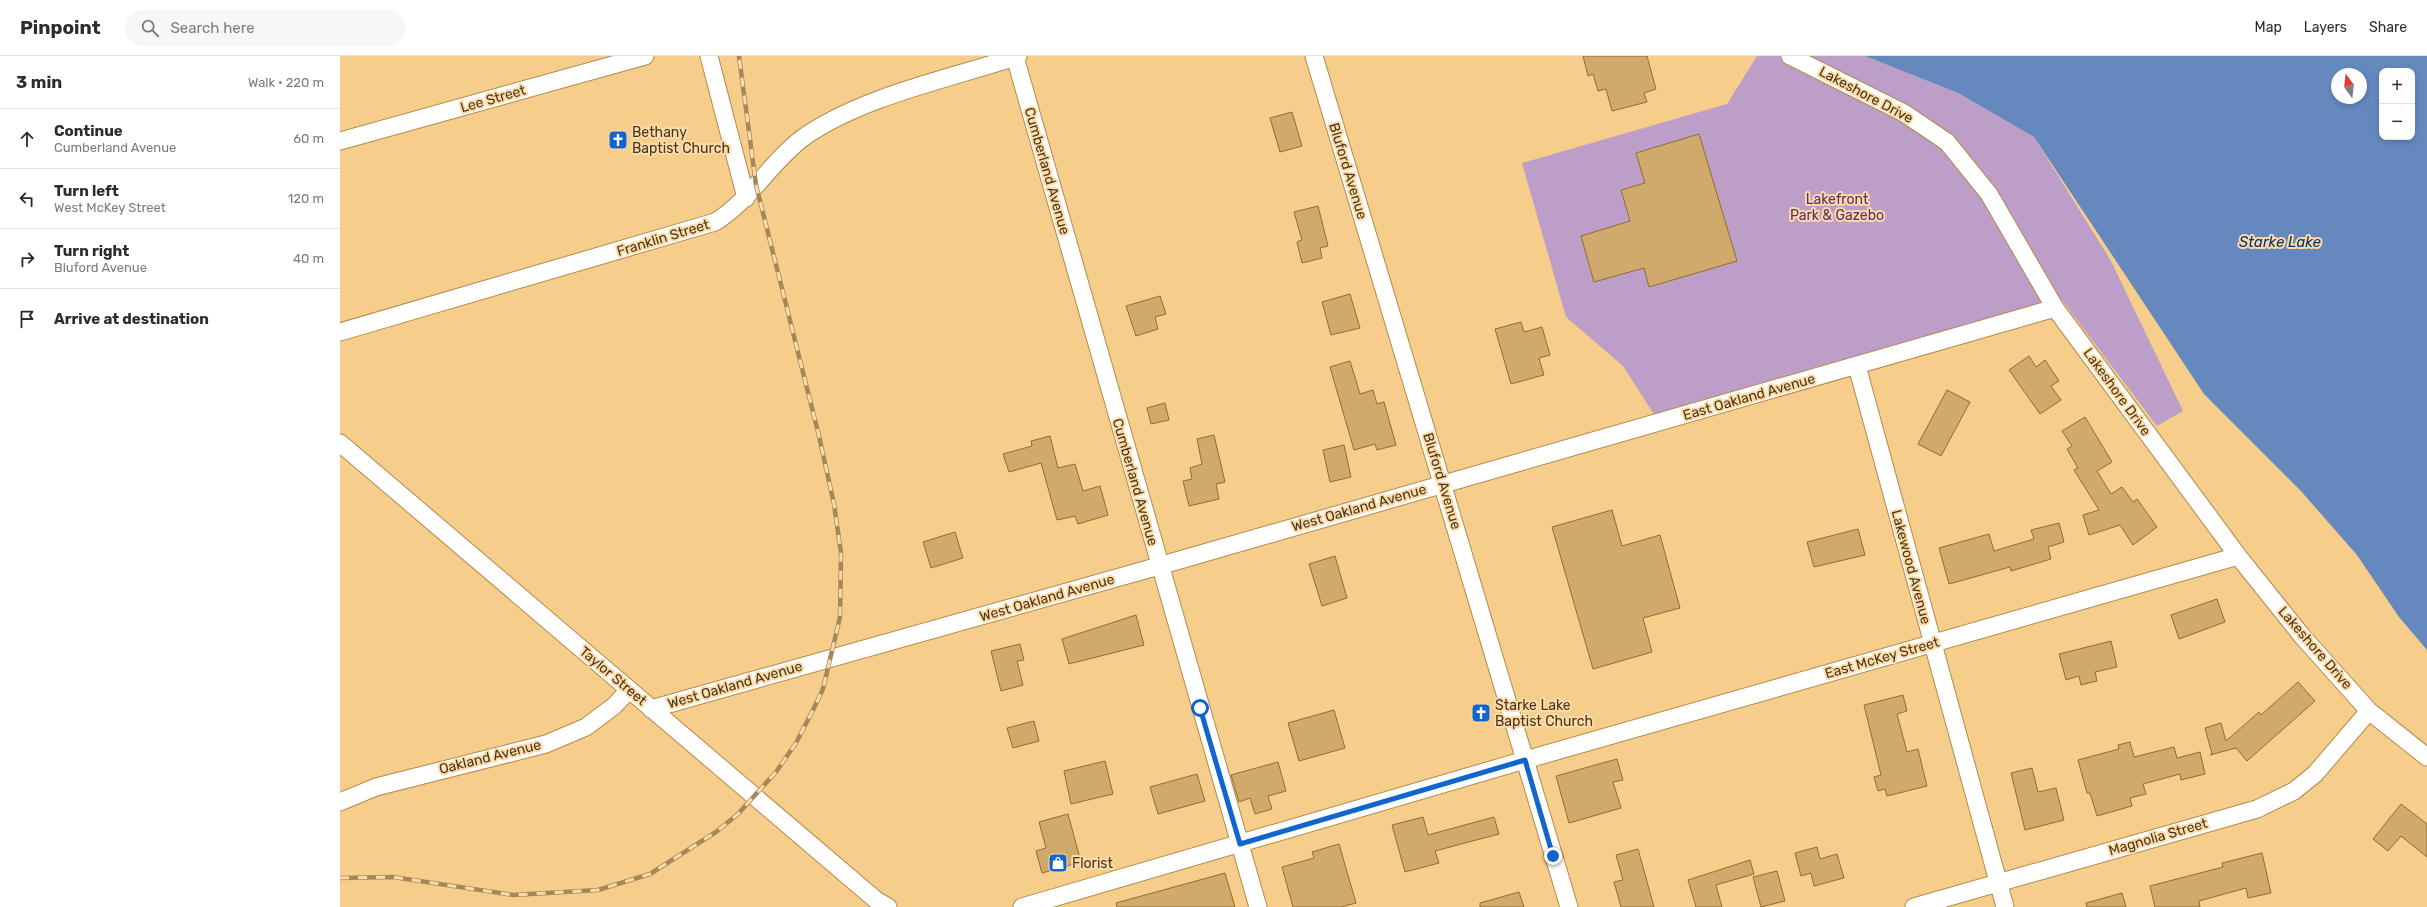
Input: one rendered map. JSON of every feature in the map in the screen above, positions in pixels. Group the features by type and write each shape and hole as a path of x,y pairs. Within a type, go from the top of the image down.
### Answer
{"street":[{"name":"Lee Street","path":"340,142 645,56"},
{"path":"709,56 746,198"},
{"name":"Bluford Avenue","path":"1314,56 1569,907"},
{"name":"Lakeshore Drive","path":"1790,56 1904,113 1947,142 1989,194 2054,308 2238,556 2302,636 2369,711 2427,757"},
{"name":"Franklin Street","path":"340,332 692,230 715,222 730,212 746,198 781,156 822,126 853,109 1017,57"},
{"name":"Cumberland Avenue","path":"1017,57 1159,566 1258,907"},
{"name":"East Oakland Avenue","path":"1443,484 1857,366 2054,308"},
{"name":"Lakewood Avenue","path":"1857,366 1932,644 2006,907"},
{"name":"Taylor Street","path":"340,443 876,900 888,907"},
{"name":"West Oakland Avenue","path":"651,709 1159,566 1443,484"},
{"name":"East McKey Street","path":"1022,907 1525,760 2238,556"},
{"name":"Oakland Avenue","path":"340,802 376,787 433,771 546,744 586,727 614,706 629,690"},
{"name":"Magnolia Street","path":"1914,907 2257,809 2294,791 2315,774 2369,711"}],"green space":[{"name":"Lakefront Park & Gazebo","path":"1757,56 1865,56 1958,93 2034,137 2111,261 2183,411 2157,426 2061,299 1655,416 1623,366 1566,317 1522,163 1727,104"}],"water":[{"name":"Starke Lake","path":"1865,56 2427,56 2427,650 2399,617 2357,555 2300,490 2204,394 2034,137 1958,93"}],"building":[{"path":"1583,56 1647,56 1656,89 1644,93 1647,102 1612,111 1606,89 1598,91 1593,74 1588,76"},
{"path":"1292,112 1302,146 1280,152 1270,118"},
{"path":"1699,134 1737,261 1649,287 1644,268 1594,282 1581,236 1630,221 1621,190 1645,183 1636,153"},
{"path":"1318,206 1328,246 1320,248 1322,258 1302,263 1297,242 1302,240 1294,212"},
{"path":"1350,294 1360,328 1331,335 1322,302"},
{"path":"1160,296 1166,314 1155,317 1158,329 1136,336 1126,306"},
{"path":"1521,322 1524,332 1542,327 1550,355 1539,358 1544,375 1511,384 1495,329"},
{"path":"2029,356 2036,367 2045,360 2059,381 2051,386 2061,400 2040,414 2009,370"},
{"path":"1350,361 1360,394 1373,390 1377,404 1384,402 1396,445 1377,450 1375,444 1354,450 1330,367"},
{"path":"1947,390 1970,402 1941,456 1918,444"},
{"path":"1165,403 1169,420 1151,424 1147,408"},
{"path":"2085,417 2112,462 2097,471 2111,494 2122,487 2133,502 2137,499 2157,527 2133,545 2120,525 2089,535 2083,515 2099,510 2074,470 2078,468 2067,449 2072,446 2062,431"},
{"path":"1214,435 1225,482 1216,484 1219,499 1189,506 1183,481 1192,479 1190,468 1202,464 1197,439"},
{"path":"1050,436 1058,468 1075,464 1083,491 1100,486 1108,515 1078,524 1075,516 1057,520 1041,463 1009,472 1003,454 1032,446 1031,441"},
{"path":"1344,445 1351,477 1330,482 1323,450"},
{"path":"1612,510 1622,546 1660,535 1680,608 1643,618 1652,652 1593,669 1552,527"},
{"path":"2059,523 2064,542 2048,547 2051,559 2011,571 2010,567 1949,584 1939,548 1989,534 1994,551 2034,539 2031,530"},
{"path":"1858,529 1865,555 1814,567 1807,542"},
{"path":"955,532 963,558 931,568 923,542"},
{"path":"1335,556 1347,598 1322,606 1309,564"},
{"path":"2217,599 2225,622 2179,639 2171,615"},
{"path":"1136,615 1144,645 1069,664 1062,639"},
{"path":"2111,641 2117,667 2095,672 2097,681 2081,685 2079,676 2066,680 2059,654"},
{"path":"1020,644 1024,660 1017,661 1023,685 1001,691 991,651"},
{"path":"2298,682 2315,701 2247,761 2236,748 2210,755 2212,754 2205,728 2221,723 2226,741 2259,712 2261,715"},
{"path":"1903,695 1907,711 1897,714 1907,752 1918,749 1927,786 1887,796 1885,789 1878,791 1874,777 1881,775 1864,705"},
{"path":"1334,710 1345,748 1299,761 1288,723"},
{"path":"1034,721 1039,741 1013,748 1007,728"},
{"path":"2130,742 2134,757 2174,747 2177,758 2200,752 2205,774 2181,780 2180,774 2143,784 2146,794 2130,798 2132,806 2097,816 2090,793 2087,793 2078,760 2119,749 2118,745"},
{"path":"1617,759 1623,780 1613,782 1621,808 1569,823 1556,776"},
{"path":"1105,761 1113,794 1071,804 1064,771"},
{"path":"1278,762 1286,791 1268,796 1272,809 1255,814 1250,798 1239,802 1231,775"},
{"path":"2032,768 2038,792 2056,788 2064,820 2025,830 2011,773"},
{"path":"1197,774 1205,801 1158,814 1150,787"},
{"path":"2401,804 2427,824 2427,857 2401,836 2388,851 2373,839"},
{"path":"1068,814 1081,862 1042,873 1036,851 1046,848 1039,822"},
{"path":"1423,817 1428,835 1494,817 1499,834 1435,851 1439,863 1405,872 1392,825"},
{"path":"1339,844 1356,903 1341,907 1293,907 1282,867 1314,858 1312,852"},
{"path":"1817,847 1820,859 1837,854 1844,878 1814,886 1811,873 1801,876 1795,853"},
{"path":"1638,849 1654,907 1621,907 1614,882 1623,880 1616,855"},
{"path":"2262,853 2271,893 2248,898 2246,888 2199,901 2200,907 2155,907 2150,886 2223,867 2222,863"},
{"path":"1750,860 1754,874 1716,885 1722,907 1696,907 1688,880"},
{"path":"1777,871 1785,901 1761,907 1753,877"},
{"path":"1225,873 1235,907 1117,907 1116,903"},
{"path":"1519,892 1524,907 1480,907 1480,903"},
{"path":"2122,893 2126,907 2087,907 2086,903"}],"railway":[{"path":"340,878 393,877 513,895 598,890 650,874 716,832 738,814 776,772 796,743 813,710 823,689 840,617 841,553 834,504 819,436 756,185 739,56"}],"place":[{"name":"Bethany Baptist Church","path":"618,140"},
{"name":"Starke Lake Baptist Church","path":"1481,713"},
{"name":"Florist","path":"1058,863"}],"route":[{"path":"1200,708 1240,844 1525,760 1553,856"}]}
